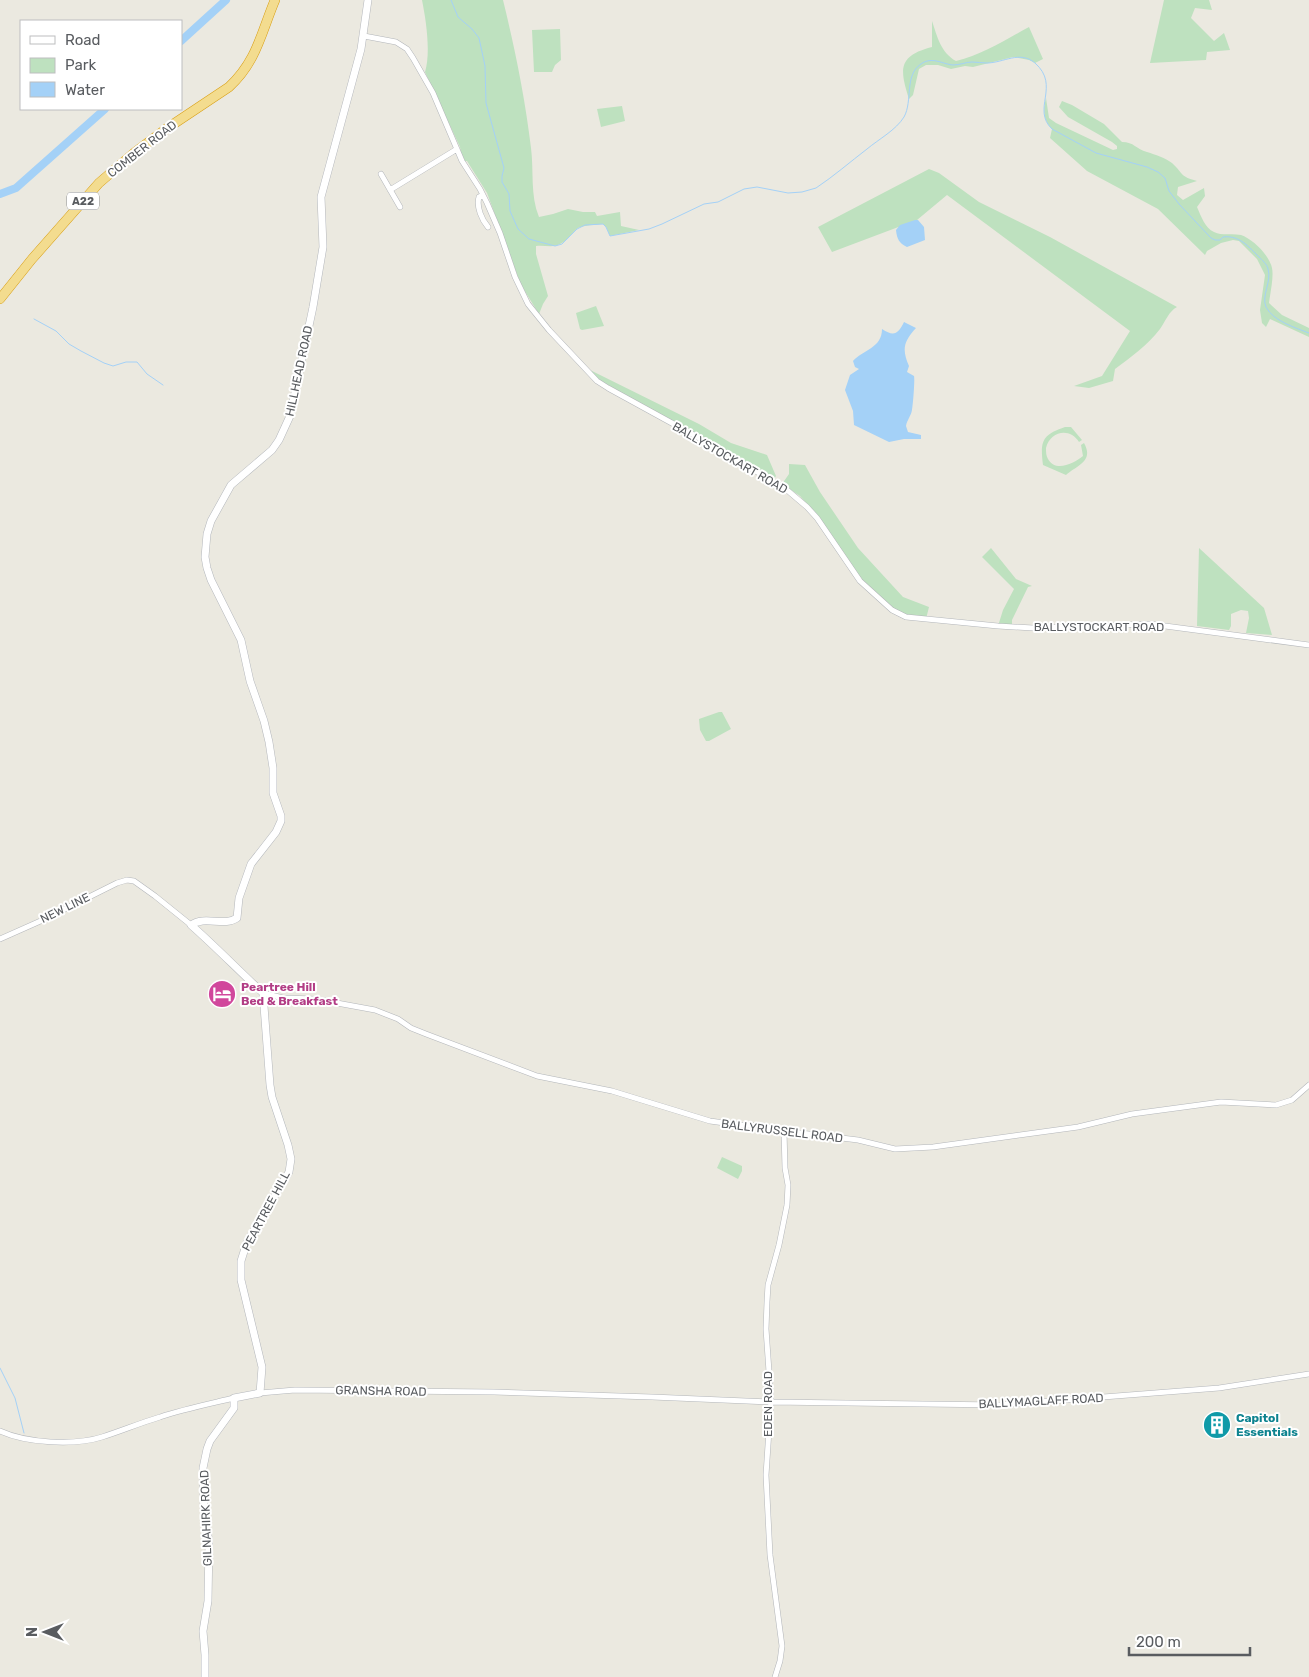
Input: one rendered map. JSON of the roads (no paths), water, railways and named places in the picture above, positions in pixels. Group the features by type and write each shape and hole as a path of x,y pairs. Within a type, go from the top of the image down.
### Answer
{"highway":[{"name":"COMBER ROAD","path":"0,299 32,259 99,183 134,153 229,87 241,75 251,62 276,0"}],"street":[{"name":"HILLHEAD ROAD","path":"192,925 198,922 231,921 237,918 239,898 251,864 276,832 281,821 280,812 273,793 273,768 264,721 250,681 242,640 211,580 207,568 205,557 206,544 211,521 231,485 272,450 279,440 290,416 313,307 323,246 321,212 324,186 364,36 368,0"},
{"name":"BALLYSTOCKART ROAD","path":"364,36 396,42 407,49 433,93 462,162 483,195 500,234 515,277 528,304 549,330 597,381 628,400 721,450 787,490 817,518 860,581 892,610 906,617 920,619 1033,628 1150,624 1309,645"},
{"path":"390,190 457,149"},
{"path":"381,174 400,207"},
{"path":"483,195 479,197 478,202 484,222 488,228"},
{"name":"NEW LINE","path":"0,939 45,919 116,883 131,880 192,925"},
{"path":"192,925 264,993"},
{"name":"BALLYRUSSELL ROAD","path":"264,993 283,998 315,999 375,1010 398,1019 411,1028 536,1076 612,1091 710,1121 739,1126 764,1126 784,1131 858,1140 885,1148 907,1150 1078,1127 1132,1114 1188,1106 1229,1102 1267,1106 1276,1105 1292,1100 1309,1084"},
{"name":"PEARTREE HILL","path":"260,1393 262,1367 241,1280 241,1261 247,1242 289,1172 290,1159 288,1145 271,1091 264,993"},
{"name":"EDEN ROAD","path":"775,1677 782,1646 770,1555 766,1475 771,1402 766,1329 768,1285 787,1205 788,1185 785,1168 784,1131"},
{"name":"BALLYMAGLAFF ROAD","path":"771,1402 1000,1405 1219,1388 1309,1374"},
{"name":"GRANSHA ROAD","path":"0,1431 10,1436 28,1440 69,1442 91,1440 170,1414 234,1398 260,1393 296,1390 494,1392 771,1402"},
{"name":"GILNAHIRK ROAD","path":"205,1677 206,1655 203,1631 208,1602 209,1542 204,1511 203,1468 210,1440 234,1408 234,1398"}],"water":[{"path":"918,220 924,227 925,240 907,247 899,240 896,230 900,225"},
{"path":"904,322 916,328 908,338 905,346 905,355 909,366 907,372 914,376 912,410 906,426 908,432 921,435 921,439 904,439 889,442 854,425 853,411 845,390 850,375 859,369 855,367 853,361 875,345 879,340 882,329 895,333 898,332"}],"waterway":[{"path":"182,40 226,0"},
{"path":"451,0 458,17 479,38 485,66 486,103 504,168 502,182 509,194 510,211 518,229 529,239 555,246 562,244 577,229 585,225 603,224 610,236 649,229 704,204 718,202 744,189 757,187 788,193 816,188 901,122 907,111 912,75 921,64 929,61 953,65 970,62 987,63 1017,57 1029,59 1035,63 1046,80 1044,113 1046,121 1052,129 1096,153 1147,167 1158,172 1165,178 1169,191 1179,204 1211,238 1220,240 1223,237 1229,237 1239,240 1247,245 1266,264 1269,278 1265,303 1269,312 1279,320 1309,333"},
{"path":"0,194 16,188 104,110"},
{"path":"34,319 56,331 69,344 104,363 113,366 126,362 137,362 147,374 163,385"},
{"path":"0,1368 15,1398 24,1433"}],"place":[{"name":"Peartree Hill Bed & Breakfast","path":"222,994"},
{"name":"Capitol Essentials","path":"1217,1425"}]}
